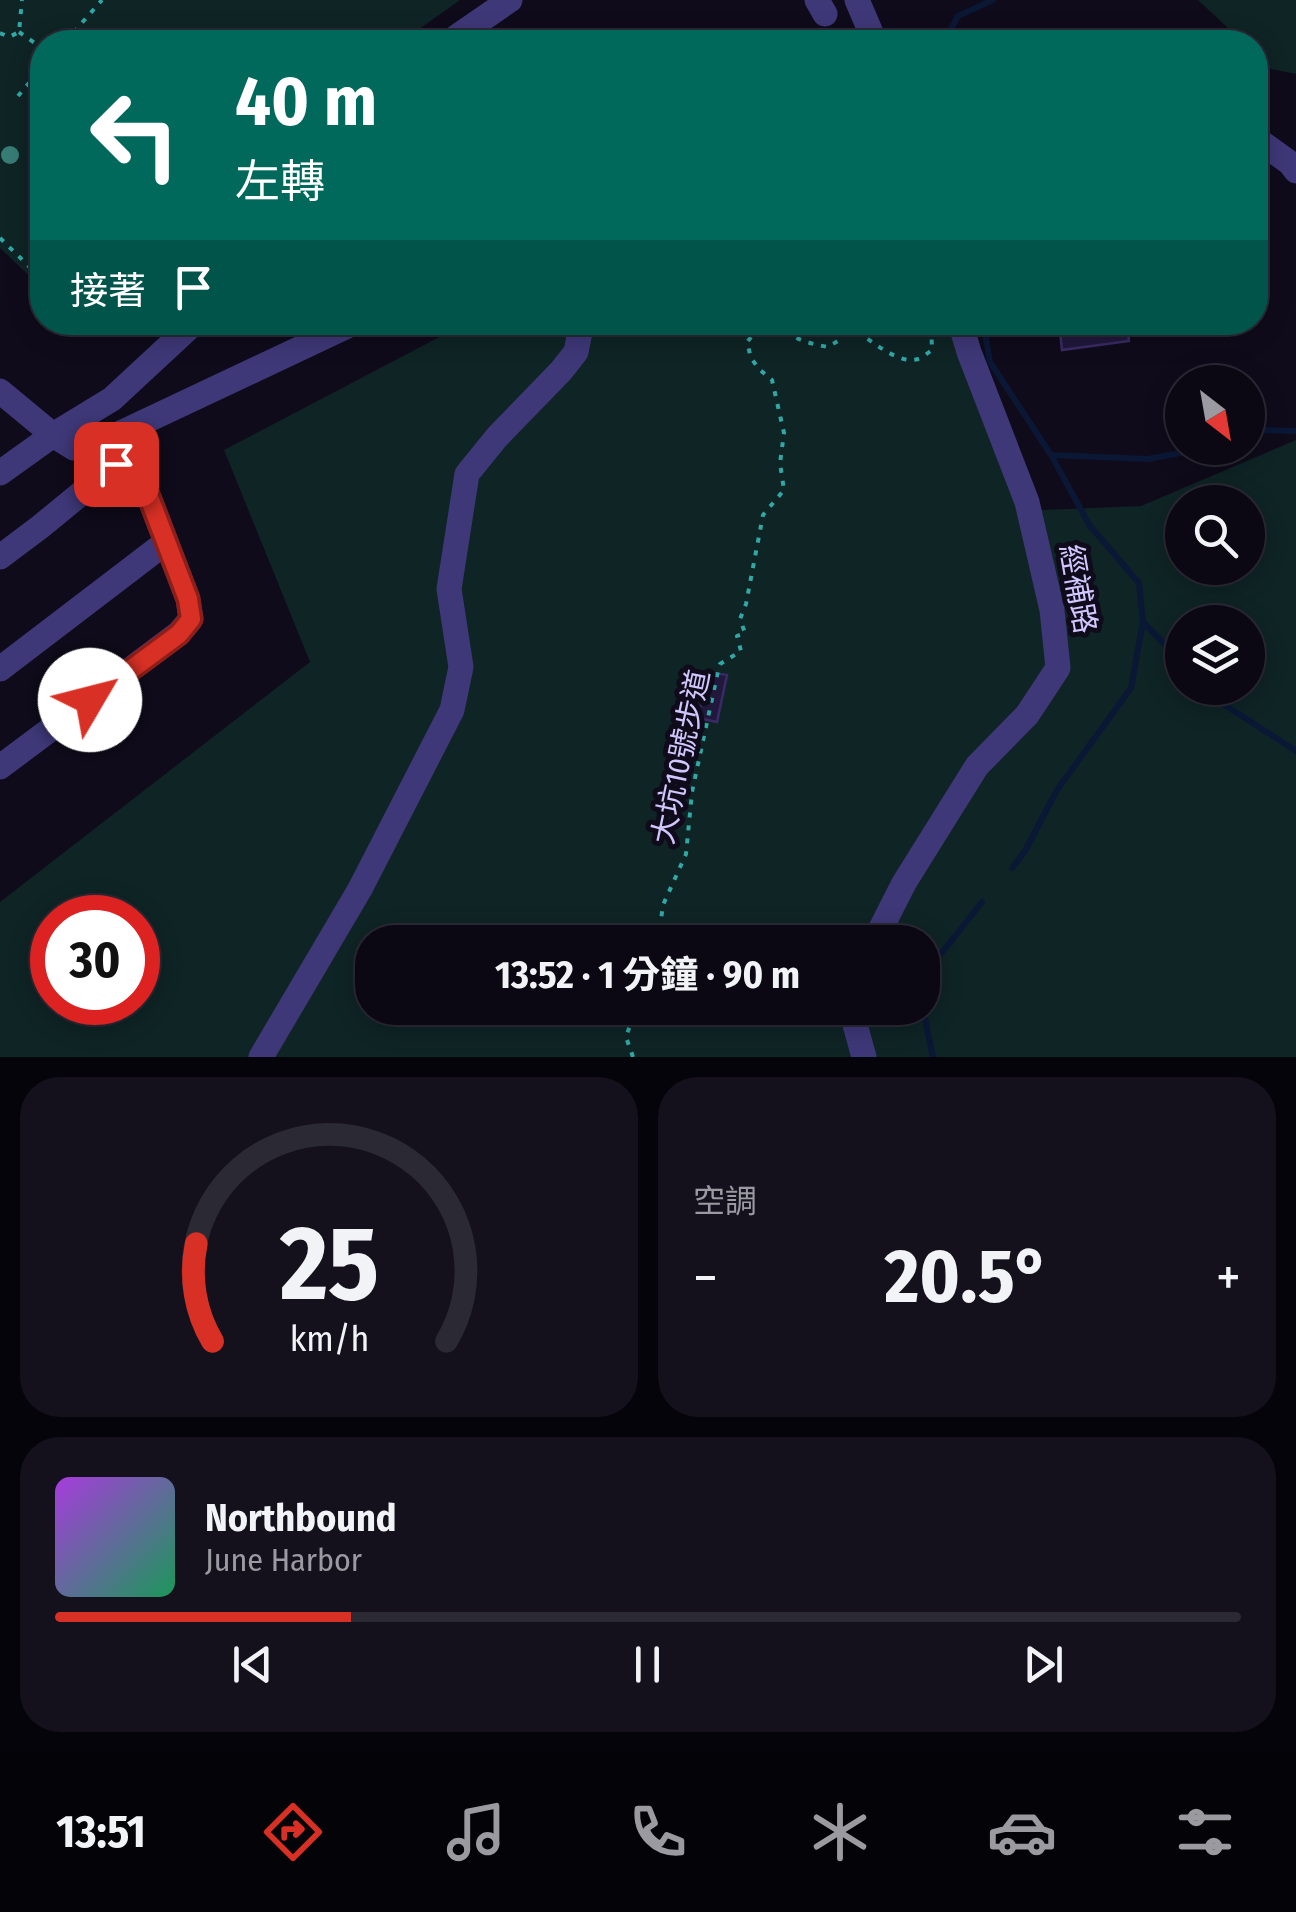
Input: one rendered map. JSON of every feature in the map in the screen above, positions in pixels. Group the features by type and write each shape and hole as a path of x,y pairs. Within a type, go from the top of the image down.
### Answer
{"street":[{"path":"466,30 510,0"},
{"path":"857,0 869,30"},
{"path":"1268,148 1296,172"},
{"path":"0,473 53,434 112,399 181,335"},
{"path":"0,391 74,448 92,446 328,335"},
{"path":"261,1057 360,888 452,710 461,667 449,589 466,474 576,352 579,335"},
{"name":"經補路","path":"883,925 904,883 977,766 1027,715 1058,668 1052,610 1027,502 963,335"},
{"path":"0,767 179,634 191,619 188,599 142,479 92,446"},
{"path":"0,557 116,464"},
{"path":"0,669 165,543"},
{"path":"855,1025 864,1057"}],"path":[{"path":"18,32 22,0"},
{"path":"76,30 102,0"},
{"path":"0,43 3,35 18,32 30,40"},
{"path":"18,96 30,82"},
{"path":"0,238 30,267"},
{"name":"大坑10號步道","path":"661,925 664,905 686,854 692,792 718,671 720,664 741,652 738,636 746,633 740,619 750,585 758,530 763,515 784,490 780,463 784,433 772,380 751,358 747,342 753,335"},
{"path":"789,335 828,347 842,335"},
{"path":"861,335 890,355 920,359 932,350 932,335"},
{"path":"630,1025 626,1037 633,1057"}],"green space":[{"path":"0,0 460,0 418,30 30,30 30,277 0,248"},
{"path":"1198,0 1296,0 1296,74 1268,66 1268,30 1230,30"},
{"path":"443,335 955,335 1018,511 1141,506 1165,496 1165,585 1265,585 1265,485 1190,485 1237,465 1265,465 1265,453 1296,440 1296,1057 0,1057 0,902 310,662 224,450"}],"building":[{"path":"1060,335 1128,335 1129,341 1062,350"},
{"path":"708,672 727,675 717,722 698,718"}],"waterway":[{"path":"950,30 958,16 993,0"},
{"path":"985,335 990,362 1051,455 1090,526 1139,583 1143,622 1131,688 1057,790 1012,868"},
{"path":"1265,430 1296,431"},
{"path":"1051,455 1148,459 1165,456"},
{"path":"1143,622 1165,645"},
{"path":"1225,705 1296,751"},
{"path":"940,955 982,902"},
{"path":"926,1025 933,1057"}],"route":[{"path":"90,700 179,634 191,619 188,599 142,479 116,464"}]}
